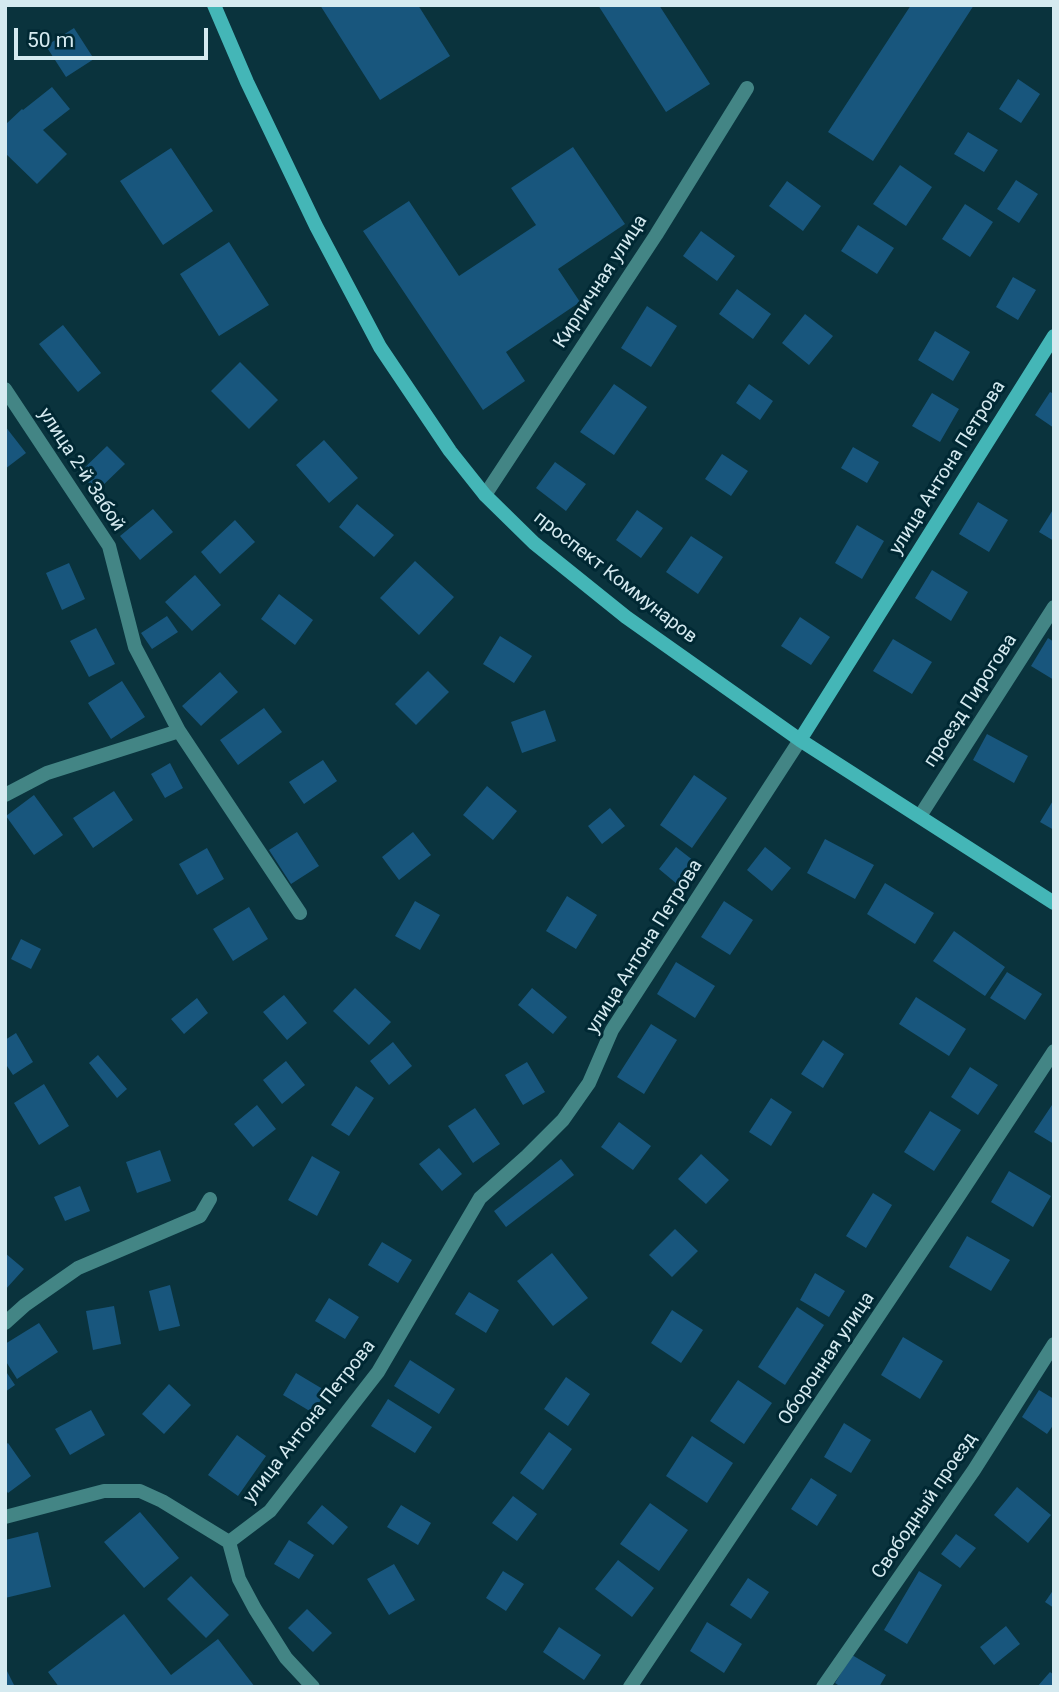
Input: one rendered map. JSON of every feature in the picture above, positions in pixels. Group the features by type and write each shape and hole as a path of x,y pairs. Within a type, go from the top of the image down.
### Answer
{"street":[{"name":"проспект Коммунаров","path":"214,5 316,226 380,347 450,451 485,495 534,543 626,617 800,740 1054,903"},
{"name":"Кирпичная улица","path":"485,495 656,235 747,88"},
{"name":"улица Антона Петрова","path":"229,1542 270,1511 377,1371 480,1198 563,1120 589,1083 612,1030 800,740 1054,336"},
{"name":"улица 2-й Забой","path":"5,389 108,546 135,647 180,731 300,913"},
{"name":"проезд Пирогова","path":"920,816 1054,607"},
{"path":"5,795 47,773 180,731"},
{"name":"Оборонная улица","path":"630,1687 1054,1051"},
{"path":"5,1323 24,1304 78,1268 200,1216 210,1199"},
{"name":"Свободный проезд","path":"823,1687 974,1470 1054,1344"},
{"path":"5,1517 104,1491 140,1491 162,1501 229,1542 239,1579 255,1609 286,1658 313,1687"}],"building":[{"path":"320,5 418,5 450,56 380,100"},
{"path":"598,5 659,5 710,84 666,112"},
{"path":"911,5 974,5 873,161 828,132"},
{"path":"74,28 94,59 66,77 46,46"},
{"path":"1018,79 1040,94 1021,123 999,109"},
{"path":"52,87 70,109 43,130 67,154 37,184 5,153 5,125"},
{"path":"968,132 998,150 984,172 954,154"},
{"path":"573,147 625,224 558,269 580,302 506,352 525,381 483,410 363,231 409,201 459,276 536,225 511,188"},
{"path":"171,148 213,211 163,245 120,181"},
{"path":"900,165 932,187 906,226 873,204"},
{"path":"1016,180 1038,194 1019,223 997,209"},
{"path":"787,181 821,206 803,231 769,206"},
{"path":"965,204 993,222 970,257 942,239"},
{"path":"858,225 894,248 877,274 841,251"},
{"path":"701,231 735,256 717,281 683,256"},
{"path":"229,242 269,305 219,336 180,274"},
{"path":"1013,277 1036,290 1018,320 996,307"},
{"path":"737,289 771,314 753,339 719,314"},
{"path":"647,306 677,326 651,367 621,348"},
{"path":"805,314 833,336 809,365 782,343"},
{"path":"63,325 101,373 78,392 39,344"},
{"path":"935,331 970,352 953,381 918,360"},
{"path":"240,362 278,400 249,429 211,391"},
{"path":"614,384 647,407 614,455 580,432"},
{"path":"749,384 773,401 760,420 736,403"},
{"path":"1050,392 1054,394 1054,428 1035,415"},
{"path":"932,393 959,409 940,442 912,426"},
{"path":"5,426 26,453 5,469"},
{"path":"324,440 358,478 329,503 296,465"},
{"path":"107,446 125,464 97,491 79,473"},
{"path":"853,447 879,462 867,483 841,468"},
{"path":"722,454 748,471 731,496 705,479"},
{"path":"555,462 586,484 566,511 536,488"},
{"path":"978,502 1008,520 989,552 959,534"},
{"path":"357,504 394,535 374,557 339,527"},
{"path":"1054,508 1054,541 1039,532"},
{"path":"153,509 173,532 140,560 120,536"},
{"path":"637,510 663,528 641,558 616,540"},
{"path":"235,520 255,542 220,574 201,552"},
{"path":"857,525 884,541 862,579 835,563"},
{"path":"691,536 723,557 698,594 666,572"},
{"path":"415,561 454,597 419,635 380,598"},
{"path":"69,563 85,599 62,610 46,573"},
{"path":"932,570 968,592 951,621 915,598"},
{"path":"195,575 221,605 192,631 165,602"},
{"path":"279,594 313,620 295,645 261,619"},
{"path":"167,616 178,632 152,649 141,633"},
{"path":"800,617 830,637 811,665 781,646"},
{"path":"96,628 115,664 89,677 70,641"},
{"path":"500,636 532,656 514,683 483,664"},
{"path":"1048,638 1054,642 1054,680 1031,666"},
{"path":"893,639 932,662 912,694 873,671"},
{"path":"428,671 449,692 416,725 395,704"},
{"path":"220,672 238,692 201,726 182,706"},
{"path":"122,681 145,717 111,739 88,703"},
{"path":"264,708 282,732 238,765 220,740"},
{"path":"545,710 556,741 522,753 511,722"},
{"path":"987,734 1028,756 1014,783 973,760"},
{"path":"323,760 337,781 304,804 289,782"},
{"path":"170,763 183,788 165,798 151,774"},
{"path":"694,775 727,798 692,848 660,825"},
{"path":"487,786 517,811 493,840 463,815"},
{"path":"114,791 133,820 93,848 73,818"},
{"path":"34,795 63,835 34,855 6,816"},
{"path":"1054,799 1054,830 1040,822"},
{"path":"610,808 625,826 602,844 588,826"},
{"path":"297,832 319,866 291,884 269,850"},
{"path":"413,832 431,855 399,880 382,857"},
{"path":"825,839 874,865 855,899 807,873"},
{"path":"676,847 694,861 677,884 659,869"},
{"path":"765,847 791,868 772,891 747,870"},
{"path":"207,848 224,879 197,895 179,864"},
{"path":"885,883 934,913 915,944 867,914"},
{"path":"567,896 597,915 576,949 546,931"},
{"path":"415,901 440,915 420,950 395,936"},
{"path":"724,901 753,920 730,955 701,937"},
{"path":"249,907 268,939 233,961 213,929"},
{"path":"954,931 1005,967 985,996 933,961"},
{"path":"21,939 41,949 31,969 11,959"},
{"path":"676,962 715,986 695,1018 657,994"},
{"path":"1007,972 1042,994 1025,1020 990,998"},
{"path":"355,988 391,1022 369,1045 333,1011"},
{"path":"532,988 567,1017 553,1034 518,1005"},
{"path":"284,995 307,1023 287,1040 263,1012"},
{"path":"916,997 966,1029 949,1056 899,1024"},
{"path":"197,998 208,1013 184,1034 171,1019"},
{"path":"651,1024 677,1040 644,1094 617,1077"},
{"path":"16,1033 33,1062 13,1075 5,1063 5,1040"},
{"path":"823,1040 844,1054 823,1088 801,1074"},
{"path":"393,1042 412,1066 389,1085 370,1061"},
{"path":"98,1055 127,1089 117,1098 89,1063"},
{"path":"286,1061 305,1085 282,1104 263,1080"},
{"path":"527,1062 545,1092 523,1105 505,1075"},
{"path":"970,1067 998,1085 978,1115 951,1097"},
{"path":"44,1084 69,1126 39,1145 14,1103"},
{"path":"356,1086 374,1098 349,1136 331,1125"},
{"path":"771,1098 792,1112 771,1146 749,1132"},
{"path":"1054,1102 1054,1144 1034,1132"},
{"path":"257,1105 276,1129 253,1147 234,1124"},
{"path":"475,1108 500,1144 473,1163 448,1126"},
{"path":"930,1111 961,1130 934,1171 904,1152"},
{"path":"619,1122 651,1146 633,1170 601,1147"},
{"path":"439,1148 462,1174 442,1191 419,1164"},
{"path":"160,1150 171,1181 137,1193 126,1162"},
{"path":"701,1154 729,1180 706,1204 678,1179"},
{"path":"312,1156 340,1172 317,1216 288,1200"},
{"path":"561,1159 574,1175 506,1227 494,1211"},
{"path":"1009,1171 1051,1196 1033,1227 991,1202"},
{"path":"80,1186 90,1211 65,1221 54,1197"},
{"path":"873,1193 892,1205 866,1248 846,1236"},
{"path":"675,1229 698,1251 672,1277 649,1255"},
{"path":"967,1236 1010,1260 991,1291 949,1267"},
{"path":"382,1242 412,1260 398,1283 368,1265"},
{"path":"5,1253 24,1269 5,1290"},
{"path":"552,1253 588,1298 553,1326 517,1281"},
{"path":"815,1273 845,1291 829,1317 800,1300"},
{"path":"170,1285 180,1326 159,1331 149,1291"},
{"path":"469,1292 499,1310 486,1333 455,1314"},
{"path":"329,1298 359,1317 345,1339 315,1321"},
{"path":"114,1306 121,1344 93,1350 86,1311"},
{"path":"797,1307 824,1325 785,1385 758,1367"},
{"path":"672,1310 703,1330 681,1363 651,1343"},
{"path":"39,1323 58,1352 17,1379 5,1360 5,1344"},
{"path":"903,1337 943,1361 920,1399 881,1375"},
{"path":"410,1360 455,1389 439,1414 394,1386"},
{"path":"5,1370 15,1385 5,1392"},
{"path":"296,1373 326,1391 313,1413 283,1395"},
{"path":"566,1377 590,1394 568,1426 544,1409"},
{"path":"738,1380 772,1403 744,1444 710,1421"},
{"path":"169,1384 191,1405 164,1434 142,1414"},
{"path":"1039,1390 1054,1399 1054,1424 1047,1434 1022,1417"},
{"path":"388,1399 432,1427 415,1453 371,1426"},
{"path":"91,1410 105,1435 70,1455 55,1429"},
{"path":"844,1423 871,1440 851,1473 824,1457"},
{"path":"549,1432 572,1449 543,1490 520,1473"},
{"path":"237,1435 266,1456 238,1496 208,1475"},
{"path":"692,1436 733,1463 707,1503 666,1476"},
{"path":"8,1443 31,1476 8,1493 5,1489 5,1445"},
{"path":"811,1478 837,1495 817,1526 791,1509"},
{"path":"1017,1487 1051,1515 1028,1543 994,1515"},
{"path":"513,1496 537,1514 517,1541 492,1523"},
{"path":"650,1503 688,1530 659,1571 620,1544"},
{"path":"322,1505 348,1527 333,1545 307,1523"},
{"path":"401,1505 431,1523 418,1545 387,1527"},
{"path":"140,1512 179,1558 144,1588 104,1542"},
{"path":"38,1532 51,1587 5,1598 5,1540"},
{"path":"956,1534 976,1548 960,1568 941,1554"},
{"path":"289,1540 314,1555 299,1579 274,1564"},
{"path":"618,1560 654,1588 632,1617 595,1589"},
{"path":"394,1564 415,1600 389,1615 367,1579"},
{"path":"503,1571 524,1584 506,1611 486,1598"},
{"path":"919,1571 942,1585 907,1644 884,1630"},
{"path":"191,1576 229,1615 206,1638 167,1599"},
{"path":"748,1578 769,1592 751,1619 730,1605"},
{"path":"1054,1589 1054,1608 1045,1602"},
{"path":"307,1609 332,1633 313,1652 288,1628"},
{"path":"124,1614 171,1675 218,1639 255,1687 59,1687 48,1672"},
{"path":"707,1622 742,1644 724,1673 690,1651"},
{"path":"1006,1626 1020,1644 994,1665 980,1647"},
{"path":"559,1627 601,1655 584,1680 543,1652"},
{"path":"852,1655 886,1675 879,1687 841,1687 835,1683"},
{"path":"5,1667 15,1687 5,1687"},
{"path":"1050,1672 1054,1675 1054,1687 1037,1687"}]}
